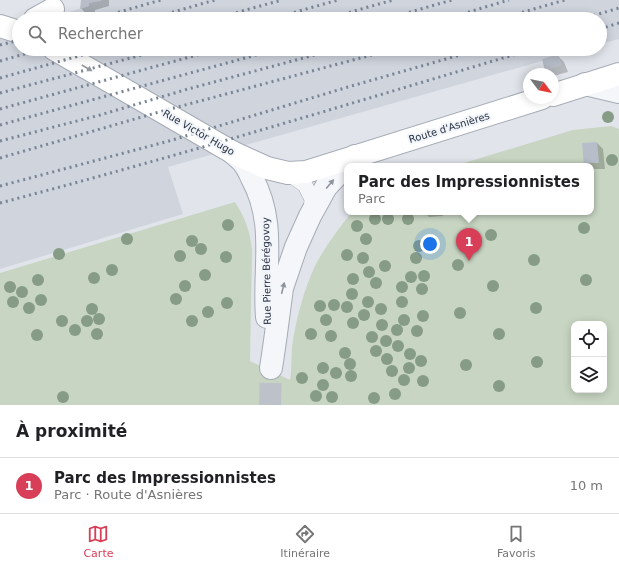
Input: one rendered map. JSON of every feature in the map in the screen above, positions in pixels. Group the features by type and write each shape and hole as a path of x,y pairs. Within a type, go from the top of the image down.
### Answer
{"main road":[{"name":"Rue Victor Hugo","path":"66,56 271,175 306,172 355,156"},
{"path":"559,92 619,74"},
{"name":"Route d'Asnières","path":"355,156 523,104"}],"street":[{"path":"585,84 619,92"},
{"name":"Rue Pierre Bérégovoy","path":"348,163 355,156"},
{"name":"Rue Pierre Bérégovoy","path":"271,175 264,208 267,222 268,246 266,305 271,368 282,288 296,247 310,216 326,187 344,168"}],"lane":[{"name":"Rue Pierre Bérégovoy","path":"271,175 305,185 312,199 310,216"}],"shaded area":[{"path":"103,0 619,0 619,39 607,42 607,12 69,12 89,6 89,3"},
{"path":"12,28 12,56 552,56 542,59 542,61 168,167 183,214 0,269 0,32"}],"green space":[{"path":"611,126 619,129 619,405 0,405 0,273 235,202 242,213 250,237 252,250 250,361 290,380 292,347 300,306 306,287 322,253 350,215 594,215 594,163 464,163 573,130"}],"building":[{"path":"81,0 101,1 89,3 89,6 80,9"},
{"path":"552,56 559,56 562,65 554,68 544,68 542,59"},
{"path":"597,142 599,163 584,163 582,143"}],"tunnel":[{"path":"270,405 271,368"}],"railway":[{"path":"119,12 161,0"},
{"path":"173,12 215,0"},
{"path":"238,12 282,0"},
{"path":"296,12 338,0"},
{"path":"351,12 393,0"},
{"path":"410,12 452,0"},
{"path":"469,12 509,0"},
{"path":"523,12 565,0"},
{"path":"606,12 619,8"},
{"path":"607,27 619,23"},
{"path":"0,45 12,42"},
{"path":"0,61 18,56"},
{"path":"0,78 79,56"},
{"path":"0,93 138,56"},
{"path":"0,109 193,56"},
{"path":"0,125 252,56"},
{"path":"0,141 100,115 188,89 311,56"},
{"path":"0,158 159,112 368,56"},
{"path":"0,186 169,141 456,56"},
{"path":"0,203 201,148 510,56"}],"place":[{"name":"Parc des Impressionnistes","path":"469,261"}]}
